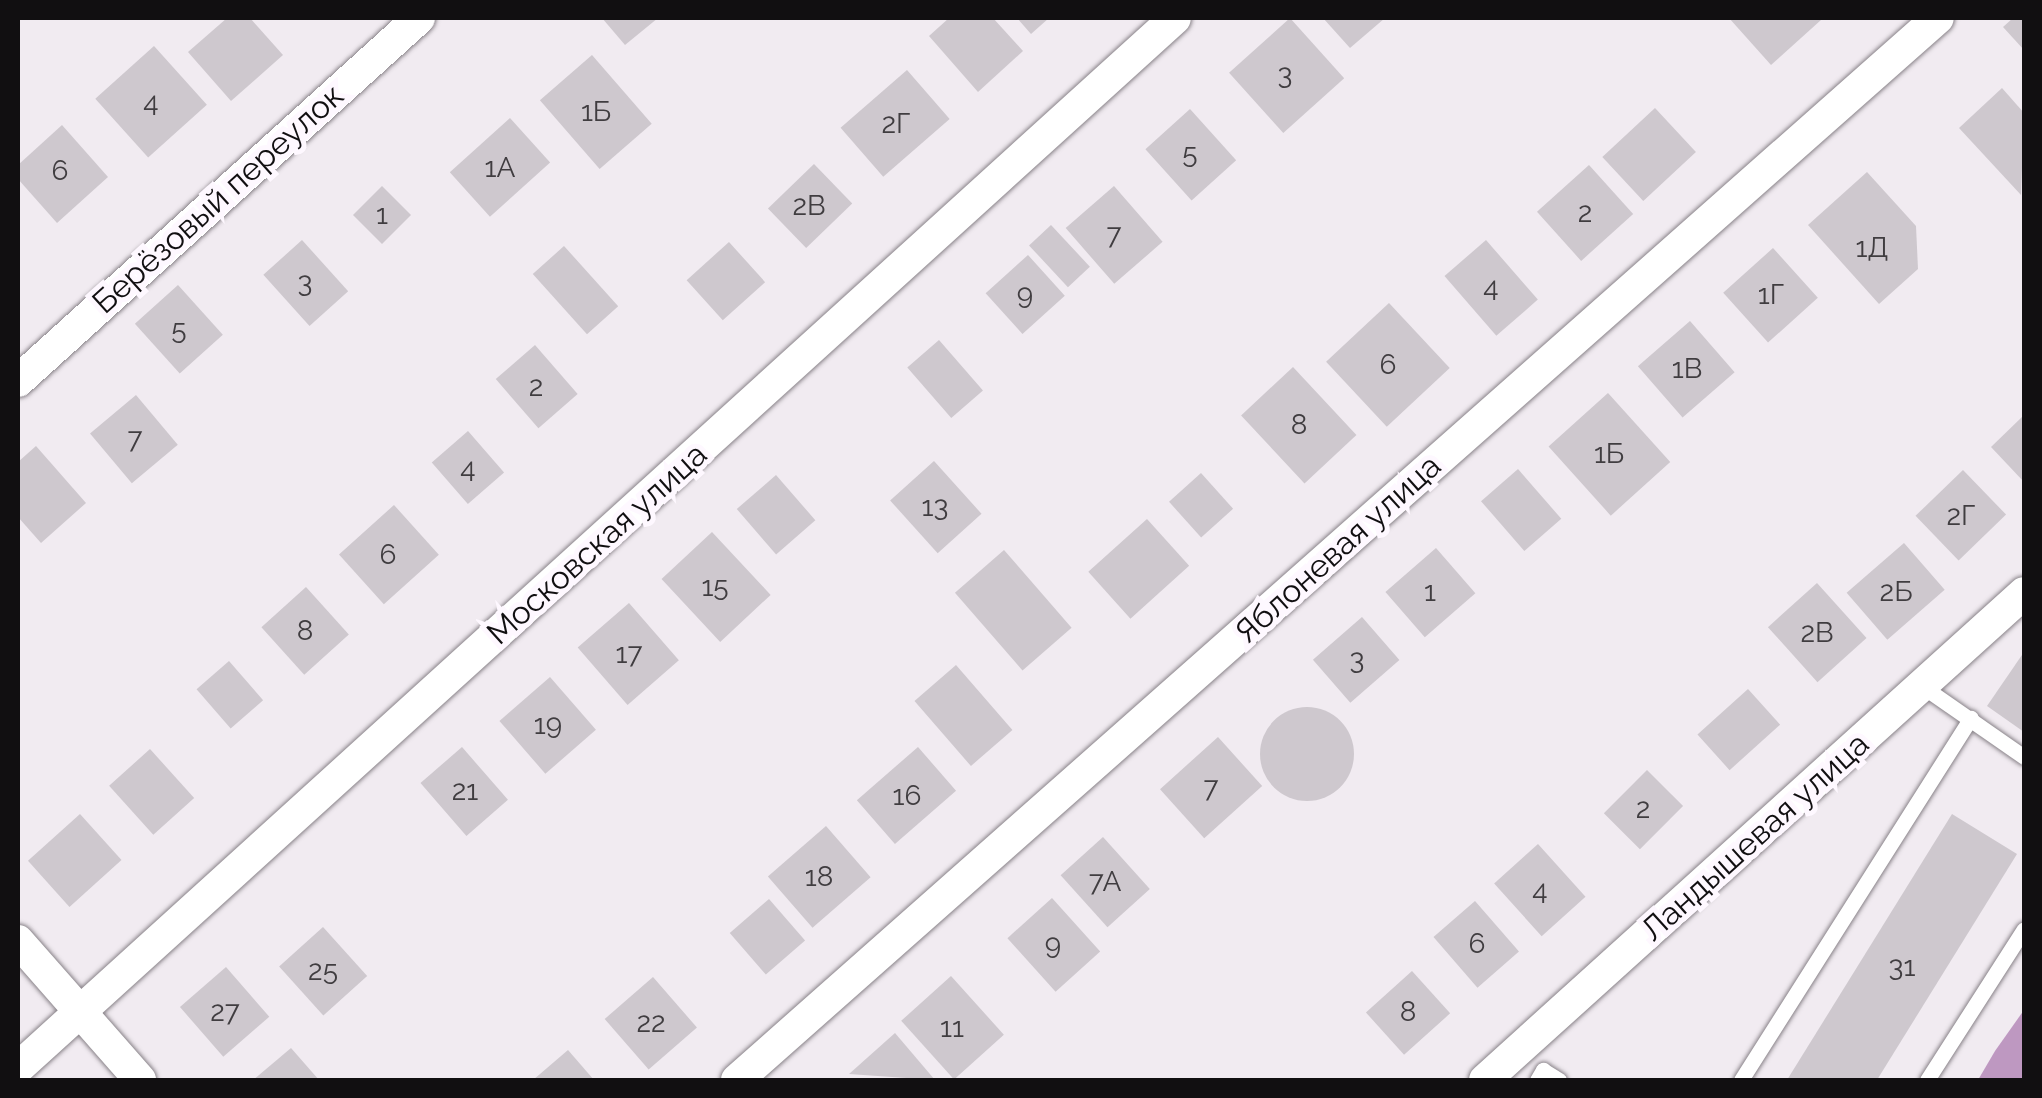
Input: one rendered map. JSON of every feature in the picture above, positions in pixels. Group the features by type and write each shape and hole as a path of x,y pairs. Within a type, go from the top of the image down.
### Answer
{"street":[{"name":"Берёзовый переулок","path":"18,381 419,18"},
{"name":"Московская улица","path":"18,1068 1176,18"},
{"name":"Яблоневая улица","path":"737,1080 1938,18"},
{"name":"Ландышевая улица","path":"1484,1080 2024,593"},
{"path":"18,941 140,1080"}],"lane":[{"path":"1922,686 2024,757"},
{"path":"1741,1080 1970,718"},
{"path":"1927,1080 2024,929"},
{"path":"1537,1080 1543,1070 1559,1080"}],"shaded area":[{"path":"2024,1010 2024,1080 1978,1080 1995,1051"}],"building":[{"path":"227,18 250,18 283,55 231,101 188,52"},
{"path":"602,18 658,18 625,45"},
{"path":"949,18 993,18 1023,51 978,92 929,36"},
{"path":"1017,18 1049,18 1031,34"},
{"path":"1290,18 1344,78 1283,133 1229,73"},
{"path":"1323,18 1385,18 1350,48"},
{"path":"1729,18 1818,18 1821,20 1771,65"},
{"path":"2013,18 2024,18 2024,50 2003,27"},
{"path":"154,46 207,105 148,158 95,99"},
{"path":"592,55 652,124 600,169 540,100"},
{"path":"907,70 950,119 883,177 841,128"},
{"path":"2002,88 2024,113 2021,195 1959,128"},
{"path":"1655,108 1696,152 1643,201 1602,157"},
{"path":"1190,109 1236,160 1192,200 1145,149"},
{"path":"510,118 550,163 490,217 450,172"},
{"path":"62,125 108,177 57,223 18,179 18,165"},
{"path":"814,164 852,204 806,248 768,208"},
{"path":"1589,165 1633,214 1581,261 1537,212"},
{"path":"1867,172 1916,226 1918,269 1879,304 1808,225"},
{"path":"382,186 411,215 382,244 353,215"},
{"path":"1114,186 1163,242 1114,284 1066,228"},
{"path":"1051,225 1090,267 1068,287 1029,245"},
{"path":"302,240 348,291 310,326 263,275"},
{"path":"1486,240 1538,300 1496,336 1444,276"},
{"path":"729,242 765,282 723,320 687,280"},
{"path":"564,246 618,306 587,334 533,274"},
{"path":"1773,248 1818,298 1768,343 1723,293"},
{"path":"1028,255 1065,296 1022,334 986,293"},
{"path":"178,285 223,335 180,374 135,324"},
{"path":"1389,303 1450,368 1387,427 1326,362"},
{"path":"1690,321 1735,372 1683,418 1638,366"},
{"path":"939,340 983,391 951,418 907,368"},
{"path":"535,345 578,394 538,428 496,379"},
{"path":"1293,367 1356,435 1304,483 1241,415"},
{"path":"1608,393 1670,462 1611,516 1549,447"},
{"path":"136,395 178,445 132,483 90,434"},
{"path":"2024,415 2024,482 1991,447"},
{"path":"468,431 504,473 468,504 432,462"},
{"path":"36,446 86,503 41,543 18,517 18,462"},
{"path":"934,461 982,514 938,553 890,500"},
{"path":"1518,469 1561,519 1524,551 1481,501"},
{"path":"1963,470 2006,515 1959,560 1916,516"},
{"path":"1201,473 1233,509 1201,537 1169,502"},
{"path":"776,475 815,520 776,554 737,509"},
{"path":"394,505 439,555 384,604 339,555"},
{"path":"1147,519 1189,566 1130,619 1088,572"},
{"path":"712,532 771,595 720,642 662,579"},
{"path":"1904,543 1945,590 1887,640 1847,593"},
{"path":"1436,548 1475,593 1425,637 1385,592"},
{"path":"1004,550 1072,628 1023,670 955,593"},
{"path":"1817,583 1867,638 1817,682 1768,627"},
{"path":"306,587 349,635 304,675 261,627"},
{"path":"629,603 679,660 628,705 578,648"},
{"path":"1362,617 1399,660 1350,703 1313,660"},
{"path":"2024,652 2024,732 1987,706"},
{"path":"229,661 263,700 231,728 197,689"},
{"path":"956,665 1012,730 971,766 914,701"},
{"path":"550,677 596,730 545,774 499,721"},
{"path":"1748,689 1780,725 1730,770 1697,735"},
{"path":"1307,707 1325,711 1340,721 1350,736 1354,754 1350,772 1340,787 1325,797 1307,801 1289,797 1274,787 1264,772 1260,754 1264,736 1274,721 1289,711"},
{"path":"1218,737 1262,786 1204,838 1160,789"},
{"path":"462,747 508,800 466,836 420,783"},
{"path":"918,747 956,791 895,844 857,800"},
{"path":"150,749 194,798 153,835 109,786"},
{"path":"1647,770 1683,806 1640,849 1604,813"},
{"path":"80,814 121,860 69,907 28,861"},
{"path":"1952,814 2017,854 1877,1080 1787,1080"},
{"path":"826,826 871,877 812,928 768,877"},
{"path":"1103,837 1150,889 1107,927 1061,875"},
{"path":"1538,844 1586,897 1542,936 1494,883"},
{"path":"1052,898 1100,952 1056,992 1007,938"},
{"path":"769,899 805,941 766,975 730,933"},
{"path":"1475,901 1519,952 1477,988 1433,937"},
{"path":"323,927 367,976 323,1016 279,966"},
{"path":"226,967 269,1017 223,1057 180,1007"},
{"path":"1412,971 1450,1013 1404,1055 1366,1012"},
{"path":"951,976 1004,1035 954,1080 901,1021"},
{"path":"653,977 697,1028 649,1070 605,1019"},
{"path":"895,1033 935,1080 849,1074"},
{"path":"291,1048 319,1080 253,1080"},
{"path":"568,1050 594,1080 533,1080"}]}
